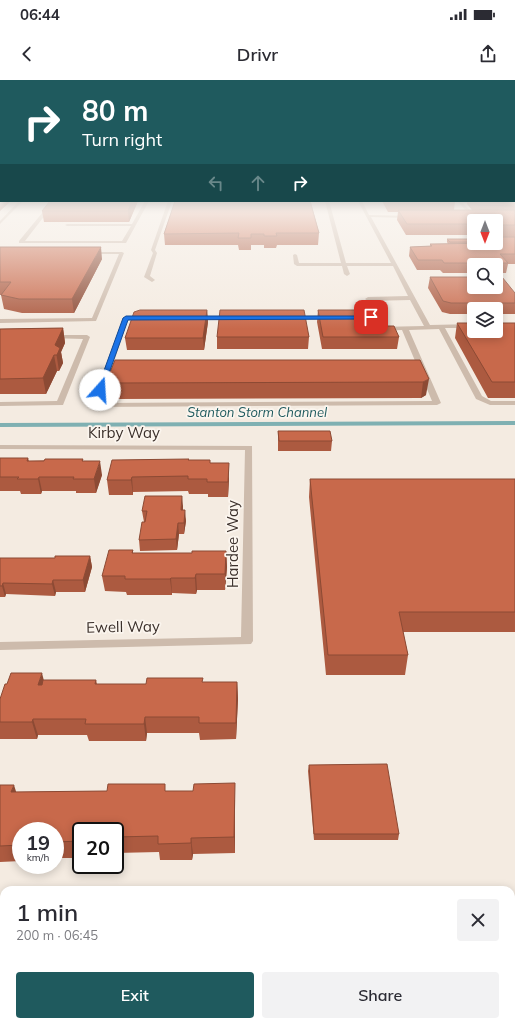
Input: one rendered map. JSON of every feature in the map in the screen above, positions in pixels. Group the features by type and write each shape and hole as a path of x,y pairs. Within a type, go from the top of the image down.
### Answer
{"street":[{"path":"22,240 21,242 124,242 125,240"},
{"path":"152,280 147,277 155,253 153,250 156,240"},
{"path":"339,240 347,274"},
{"path":"381,240 428,326"},
{"path":"0,321 94,320 122,253 84,253"},
{"path":"295,255 297,264 395,265"},
{"path":"368,299 412,298"},
{"path":"286,318 340,317"},
{"path":"348,317 371,317 376,330 405,329 428,326 467,326"},
{"path":"156,318 126,318 95,405 437,403 405,329"},
{"path":"185,318 239,318"},
{"path":"441,326 479,397 490,403 515,403"},
{"path":"0,404 60,403 87,336 48,337"},
{"path":"411,361 419,360"},
{"path":"110,362 118,362"},
{"name":"Kirby Way","path":"0,447 248,448"},
{"name":"Hardee Way","path":"247,641 248,448"},
{"name":"Ewell Way","path":"0,646 247,641"}],"building":[{"path":"448,240 467,240 467,242 450,242"},
{"path":"503,240 515,240 515,254 500,254 508,263 503,263 503,258 467,258 467,263 444,263 442,260 418,260 410,247 432,246 430,244 467,243 467,250 503,250"},
{"path":"0,247 101,247 72,299 19,299 1,295 11,282 0,282"},
{"path":"430,277 467,277 467,294 503,294 503,278 515,293 515,303 451,303 443,301"},
{"path":"140,310 207,310 203,338 125,338 134,312"},
{"path":"220,310 304,310 309,337 217,337"},
{"path":"318,310 362,310 365,318 373,318 374,323 383,323 385,326 394,326 399,337 323,337"},
{"path":"457,323 467,323 467,338 503,338 503,323 515,323 515,382 492,382"},
{"path":"63,328 55,345 60,348 57,355 54,355 43,378 0,379 0,329"},
{"path":"115,360 420,360 429,379 423,382 113,383 107,380"},
{"path":"278,431 330,431 332,441 279,441"},
{"path":"0,458 28,458 27,461 44,461 45,459 83,459 82,461 100,461 94,479 73,479 74,477 39,477 38,479 17,479 19,477 0,477"},
{"path":"189,459 188,460 210,460 210,463 229,463 228,482 207,482 207,479 188,479 188,476 132,477 131,480 107,480 112,460"},
{"path":"310,479 515,479 515,612 399,612 408,655 328,655"},
{"path":"145,496 182,496 181,510 185,510 184,523 178,523 176,539 139,540 142,522 145,522 147,511 142,511"},
{"path":"109,550 133,550 132,553 192,553 192,551 226,551 225,574 196,574 195,578 170,579 125,579 125,576 102,576"},
{"path":"55,556 90,556 83,580 53,580 52,584 3,583 2,586 0,586 0,558 55,558"},
{"path":"11,673 42,673 38,685 42,685 43,680 96,680 95,684 146,684 147,678 203,678 202,682 237,682 236,723 199,723 199,717 145,717 144,724 85,724 86,719 33,719 32,722 0,722 0,699 5,684 7,684"},
{"path":"387,764 399,834 314,834 309,765"},
{"path":"235,783 234,837 191,838 191,843 158,844 158,836 124,837 124,822 72,822 72,841 64,842 64,822 12,822 12,845 0,846 0,785 14,785 11,792 107,791 108,784 165,784 165,791 193,791 194,784"}],"waterway":[{"name":"Stanton Storm Channel","path":"0,425 515,423"}],"route":[{"path":"100,390 126,318 371,317"}]}
